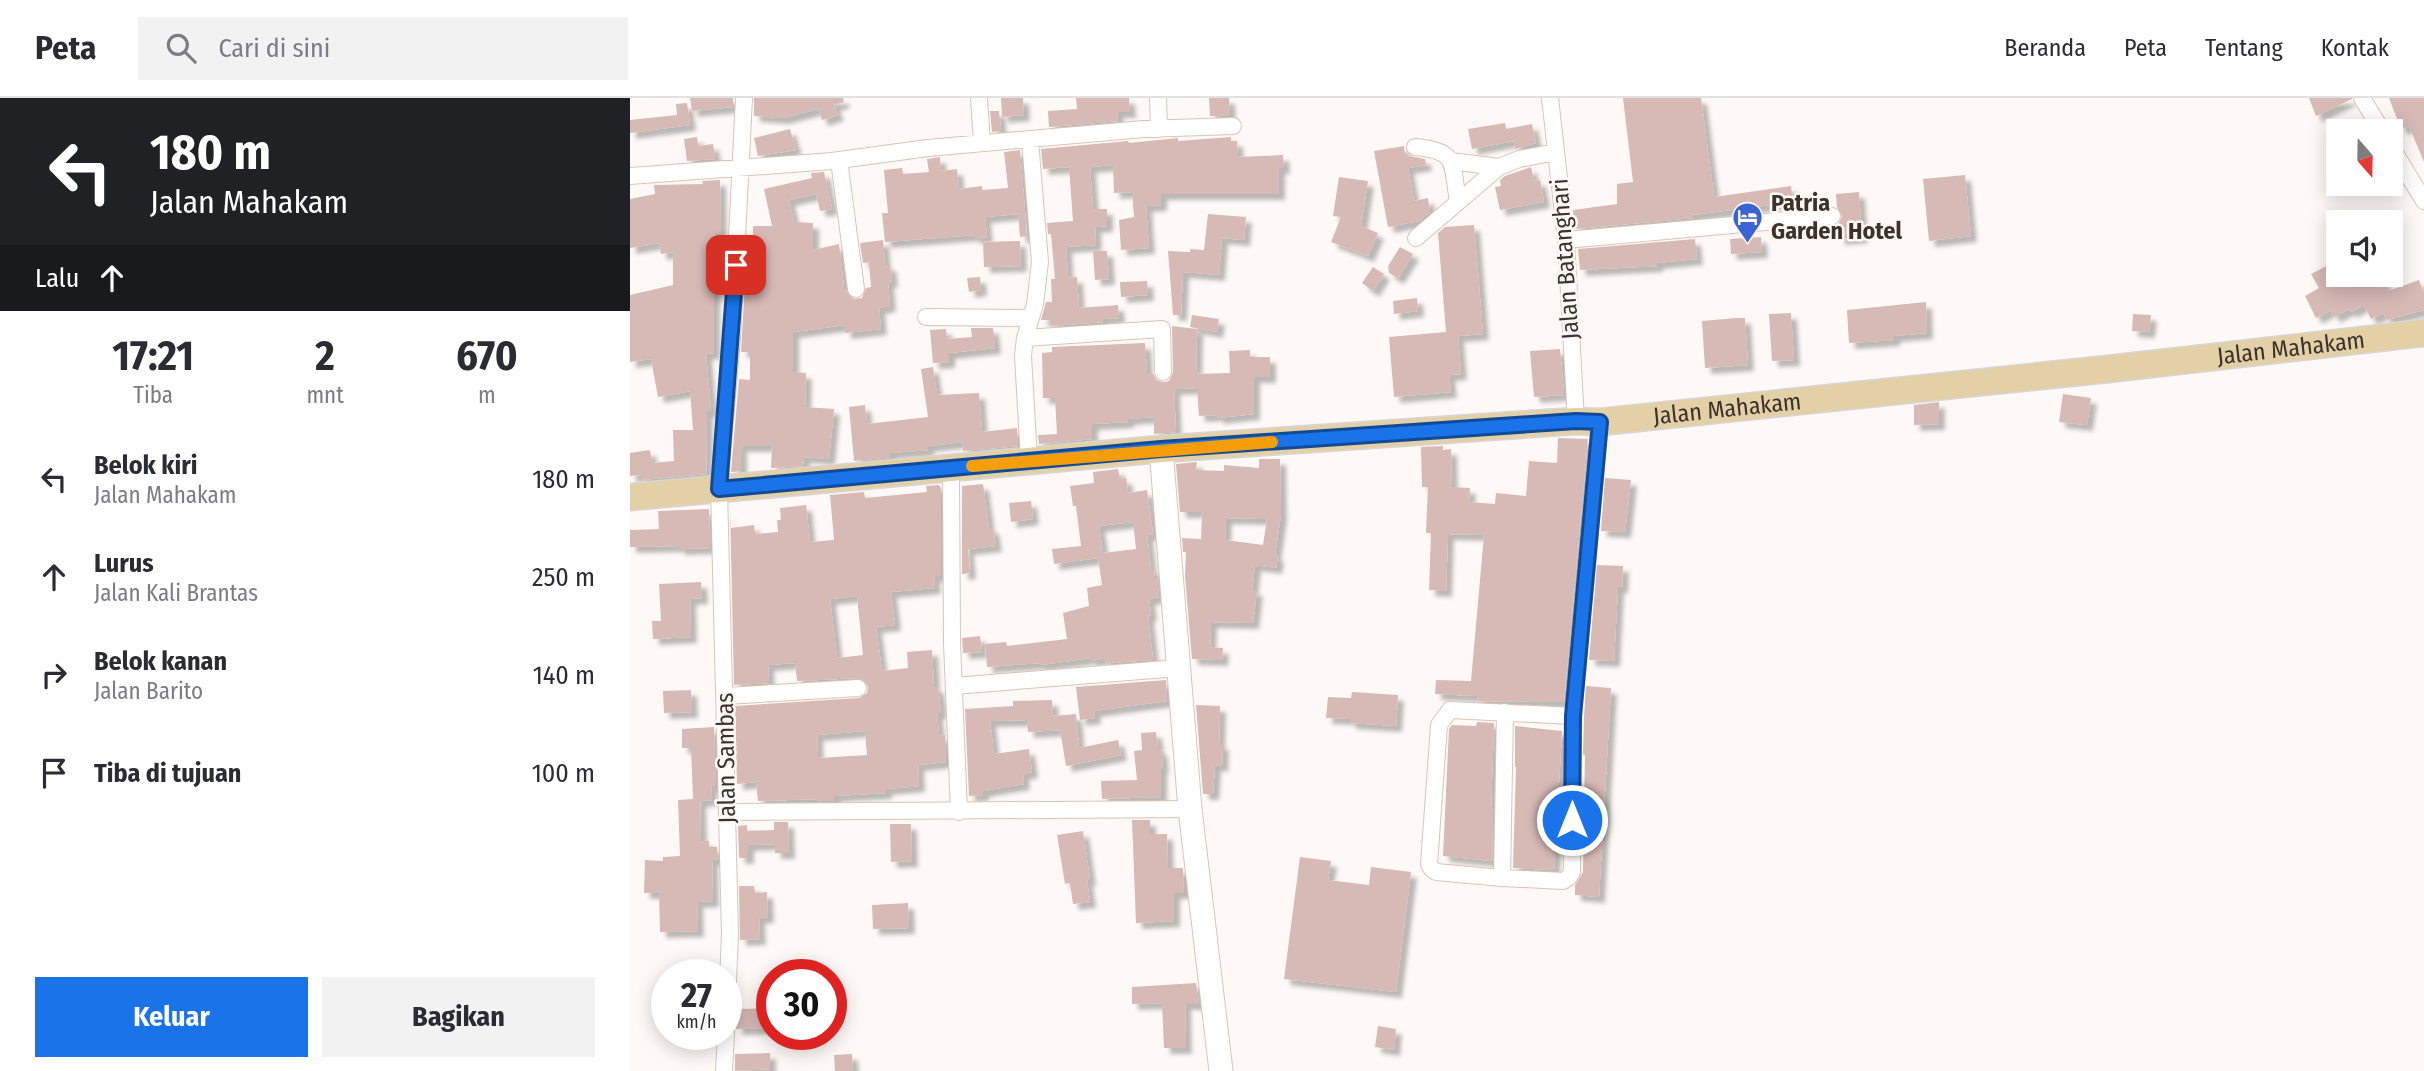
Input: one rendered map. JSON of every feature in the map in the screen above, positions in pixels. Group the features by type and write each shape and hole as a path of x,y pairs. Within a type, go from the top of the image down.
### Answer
{"main road":[{"name":"Jalan Mahakam","path":"630,497 1161,449 1588,422 2108,369 2424,333"}],"street":[{"name":"Jalan Sambas","path":"729,959 728,812 719,489 732,338 744,98"},
{"path":"979,98 982,143"},
{"path":"1158,98 1159,129"},
{"name":"Jalan Batanghari","path":"1505,712 1450,710 1439,725 1429,864 1436,872 1563,881 1572,872 1573,716 1588,422 1550,98"},
{"path":"2362,98 2375,119"},
{"path":"630,176 839,160 982,143 1233,126"},
{"path":"1029,460 1023,376 1025,338 1039,283 1040,262 1030,140"},
{"path":"1415,147 1437,149 1447,155 1458,201"},
{"path":"1416,238 1499,167 1518,159 1556,152"},
{"path":"839,160 856,289"},
{"path":"1450,161 1499,167"},
{"path":"2403,166 2424,201"},
{"path":"1566,240 1832,216"},
{"path":"926,317 1031,318"},
{"path":"1025,338 1162,329 1163,372"},
{"path":"1161,449 1190,809 1221,1071"},
{"path":"951,468 959,812"},
{"path":"954,686 1179,668"},
{"path":"725,696 858,688"},
{"path":"1502,878 1505,712 1573,716"},
{"path":"728,812 1190,809"},
{"path":"724,1071 725,1050"}],"building":[{"path":"690,98 733,98 733,107 692,111"},
{"path":"754,98 843,98 844,102 834,105 838,115 822,120 818,109 783,118 754,116"},
{"path":"1001,98 1023,98 1024,115 1002,117"},
{"path":"1076,98 1129,98 1130,112 1117,112 1118,121 1049,127 1048,111 1077,109"},
{"path":"1209,98 1229,98 1230,116 1210,116"},
{"path":"1623,98 1701,98 1714,197 1791,186 1793,202 1692,215 1693,218 1575,229 1573,210 1617,204 1617,184 1633,182"},
{"path":"2309,98 2352,98 2352,99 2316,116"},
{"path":"2389,98 2424,98 2424,162 2409,126 2403,128 2403,119 2397,119"},
{"path":"687,103 690,125 630,133 630,120 677,115 676,104"},
{"path":"990,111 999,111 1001,131 992,132"},
{"path":"1505,123 1506,129 1532,124 1536,143 1515,149 1514,141 1472,149 1468,129"},
{"path":"790,129 796,150 758,156 754,138"},
{"path":"697,137 698,146 713,144 715,159 687,161 684,139"},
{"path":"1231,137 1231,141 1237,141 1238,157 1283,155 1284,168 1279,168 1279,194 1161,194 1161,205 1146,206 1149,248 1121,250 1119,220 1134,217 1132,192 1114,193 1113,165 1090,167 1093,209 1107,209 1107,226 1095,227 1096,245 1066,247 1068,278 1077,277 1079,308 1118,305 1119,318 1103,319 1103,322 1051,326 1051,320 1041,320 1046,302 1052,302 1051,279 1055,279 1051,234 1048,234 1047,223 1073,221 1069,167 1043,169 1041,149 1128,141"},
{"path":"1404,146 1405,155 1425,159 1426,165 1408,168 1414,201 1428,198 1430,212 1419,221 1388,227 1374,151"},
{"path":"1020,150 1027,236 1020,237 1018,214 985,217 987,237 974,238 974,235 885,242 882,213 888,213 884,170 902,168 903,174 929,172 927,159 940,157 941,171 957,169 959,189 982,186 982,190 1008,188 1004,152"},
{"path":"1531,167 1534,181 1540,180 1544,202 1500,210 1495,187 1501,186 1500,180"},
{"path":"824,172 832,209 820,211 816,194 789,200 794,222 813,223 813,250 839,244 844,289 853,299 862,298 866,288 871,287 869,262 863,263 860,243 883,240 885,265 890,265 892,281 888,282 890,306 879,308 881,329 845,333 845,325 793,332 793,372 806,373 805,407 834,409 829,459 804,457 803,466 771,468 772,446 741,446 741,471 731,472 739,379 750,380 750,352 741,352 746,265 750,265 749,242 753,242 753,226 772,226 764,189 812,178 811,173"},
{"path":"1965,175 1971,236 1929,241 1923,179"},
{"path":"1339,177 1368,181 1361,226 1378,233 1368,256 1331,242 1341,217 1333,216"},
{"path":"720,180 721,233 714,233 718,283 714,283 714,353 706,354 711,411 707,411 706,474 641,480 641,475 630,476 630,453 650,450 652,463 674,461 673,430 693,430 690,391 658,397 651,359 630,362 630,295 673,285 673,252 661,254 659,243 630,248 630,199 655,194 654,185 703,184 702,181"},
{"path":"1859,192 1862,237 1839,239 1838,225 1842,216 1837,207 1836,194"},
{"path":"1208,214 1246,217 1244,240 1222,238 1219,275 1183,272 1181,315 1173,315 1168,251 1204,250"},
{"path":"1474,225 1483,334 1458,336 1461,374 1449,375 1451,392 1394,397 1389,337 1446,332 1438,233 1445,227"},
{"path":"1761,237 1762,252 1731,254 1730,239"},
{"path":"1695,239 1697,259 1657,263 1657,266 1580,270 1578,249"},
{"path":"1020,241 1021,266 984,267 983,242"},
{"path":"1400,247 1413,254 1398,278 1389,273 1388,266"},
{"path":"1093,251 1107,251 1109,279 1095,280"},
{"path":"2326,266 2326,287 2386,287 2388,291 2419,280 2424,293 2424,310 2386,320 2384,313 2371,319 2364,305 2334,317 2331,310 2316,318 2305,296 2319,288 2311,274"},
{"path":"1373,267 1384,274 1373,291 1362,283"},
{"path":"980,277 981,290 969,292 967,278"},
{"path":"1147,281 1148,295 1121,297 1120,282"},
{"path":"1417,298 1418,311 1394,314 1393,301"},
{"path":"1926,302 1927,333 1894,336 1894,340 1849,343 1847,310"},
{"path":"1791,313 1794,360 1772,361 1769,314"},
{"path":"2133,314 2151,315 2149,332 2132,331"},
{"path":"1192,315 1219,319 1217,332 1190,327"},
{"path":"1745,318 1748,365 1705,368 1702,321"},
{"path":"1172,326 1197,329 1196,374 1230,373 1229,351 1250,350 1250,357 1270,357 1270,377 1254,377 1254,414 1218,418 1217,415 1199,416 1197,388 1174,389 1176,432 1154,434 1154,417 1128,419 1128,422 1092,424 1092,439 1039,444 1038,435 1057,434 1055,398 1043,398 1042,353 1052,352 1052,347 1145,343 1147,374 1153,374 1157,381 1169,381 1173,372"},
{"path":"971,328 993,328 995,348 949,353 949,362 933,363 930,330 946,329 947,339 972,337"},
{"path":"1560,349 1564,395 1534,397 1530,351"},
{"path":"933,367 937,395 979,393 982,432 1017,428 1018,446 963,451 962,442 928,446 928,450 890,453 890,457 854,461 849,407 865,405 867,424 928,417 921,369"},
{"path":"2063,394 2091,398 2087,425 2059,422"},
{"path":"1939,402 1939,424 1914,425 1914,405"},
{"path":"1558,438 1588,439 1564,702 1478,701 1477,696 1435,694 1436,680 1471,681 1484,535 1448,534 1446,591 1429,590 1431,533 1426,533 1428,487 1422,487 1421,447 1443,446 1443,450 1451,449 1452,487 1470,488 1469,502 1495,504 1496,493 1526,496 1529,461 1557,463"},
{"path":"1259,459 1280,459 1281,514 1275,555 1278,556 1276,568 1255,565 1252,590 1257,590 1253,623 1211,622 1210,647 1223,648 1222,660 1192,659 1185,576 1186,552 1183,552 1182,538 1201,539 1202,512 1180,512 1176,464 1197,462 1196,470 1224,471 1224,465 1259,468","holes":["1226,518 1267,519 1263,545 1225,540"]},
{"path":"1118,469 1120,479 1126,478 1128,493 1147,490 1153,534 1147,535 1151,569 1154,569 1157,578 1159,597 1149,599 1151,615 1148,616 1153,660 1106,663 1105,658 1091,661 1091,658 1040,665 987,667 985,644 1006,642 1007,646 1067,639 1063,613 1089,606 1087,588 1102,585 1098,558 1054,564 1052,549 1081,546 1076,506 1073,506 1070,486 1094,483 1093,472","holes":["1133,522 1136,549 1103,553 1099,526"]},
{"path":"1605,478 1631,480 1625,532 1601,531"},
{"path":"983,484 989,528 993,528 996,546 968,549 970,573 962,574 962,486"},
{"path":"939,485 941,488 941,576 934,576 935,588 891,592 895,625 876,627 882,671 908,668 907,652 932,650 934,687 938,687 941,713 937,713 939,736 945,735 946,762 918,765 919,786 886,789 886,793 834,796 834,801 758,801 756,782 737,784 735,706 859,698 867,693 868,687 866,682 858,678 797,681 795,663 768,665 769,683 734,685 730,508 731,528 754,525 755,534 778,532 780,508 806,505 810,542 834,540 830,495 864,492 865,498 927,492 926,486","holes":["857,596 863,655 837,658 830,599","865,731 867,755 818,758 817,735"]},
{"path":"1031,501 1033,519 1011,522 1009,503"},
{"path":"709,509 710,548 630,547 630,530 659,529 658,511"},
{"path":"1597,565 1623,566 1622,587 1618,587 1614,661 1589,660"},
{"path":"701,582 702,598 690,599 691,637 653,639 652,621 661,621 659,584"},
{"path":"980,636 982,652 963,653 962,638"},
{"path":"1166,680 1167,701 1094,711 1095,718 1080,720 1076,687"},
{"path":"1586,686 1611,688 1599,897 1575,895 1575,885 1583,872"},
{"path":"691,690 692,712 664,713 663,691"},
{"path":"1352,692 1398,695 1396,726 1350,723 1350,719 1326,718 1328,697 1351,698"},
{"path":"1052,700 1053,716 1076,714 1079,748 1118,740 1121,755 1066,766 1060,730 1028,732 1027,720 990,721 994,754 1029,749 1032,772 1023,774 1024,784 969,796 965,709 1013,706 1013,701"},
{"path":"1196,705 1220,706 1219,744 1223,744 1222,766 1215,765 1213,794 1203,794"},
{"path":"1477,722 1494,723 1492,861 1443,856 1449,729 1452,725 1476,726"},
{"path":"1515,726 1562,731 1554,870 1513,868"},
{"path":"714,727 716,786 711,786 712,800 700,801 701,841 709,841 709,847 717,847 718,859 712,860 713,901 697,902 698,931 660,932 659,893 644,893 645,860 663,861 663,857 680,856 678,800 693,799 691,748 682,748 682,729"},
{"path":"1156,732 1163,767 1161,797 1102,799 1101,781 1137,780 1134,751 1142,750 1141,733"},
{"path":"1132,820 1150,820 1150,834 1167,834 1168,868 1183,868 1184,893 1174,893 1174,921 1136,923"},
{"path":"774,822 788,822 789,853 775,853 775,844 748,845 748,858 739,858 738,826 747,825 747,831 774,830"},
{"path":"890,824 911,824 912,861 891,862"},
{"path":"1083,831 1090,880 1087,880 1090,902 1073,904 1070,883 1065,884 1057,835"},
{"path":"1300,857 1331,861 1328,880 1369,885 1371,867 1411,872 1396,992 1284,979"},
{"path":"739,886 754,886 755,893 767,892 768,917 759,918 760,939 740,940"},
{"path":"908,903 909,928 873,929 872,905"},
{"path":"1196,983 1199,1004 1185,1004 1186,1048 1164,1048 1162,1003 1132,1004 1132,987"},
{"path":"756,1008 756,1028 742,1029 742,1009"},
{"path":"1378,1026 1396,1029 1394,1050 1375,1047"},
{"path":"770,1053 770,1069 735,1071 735,1054"},
{"path":"852,1054 853,1071 835,1071 834,1055"}],"slow traffic":[{"path":"972,466 1272,442"}],"place":[{"name":"Patria Garden Hotel","path":"1748,244"}],"route":[{"path":"736,265 719,489 1161,449 1576,421 1600,422 1573,716 1572,820"}]}
